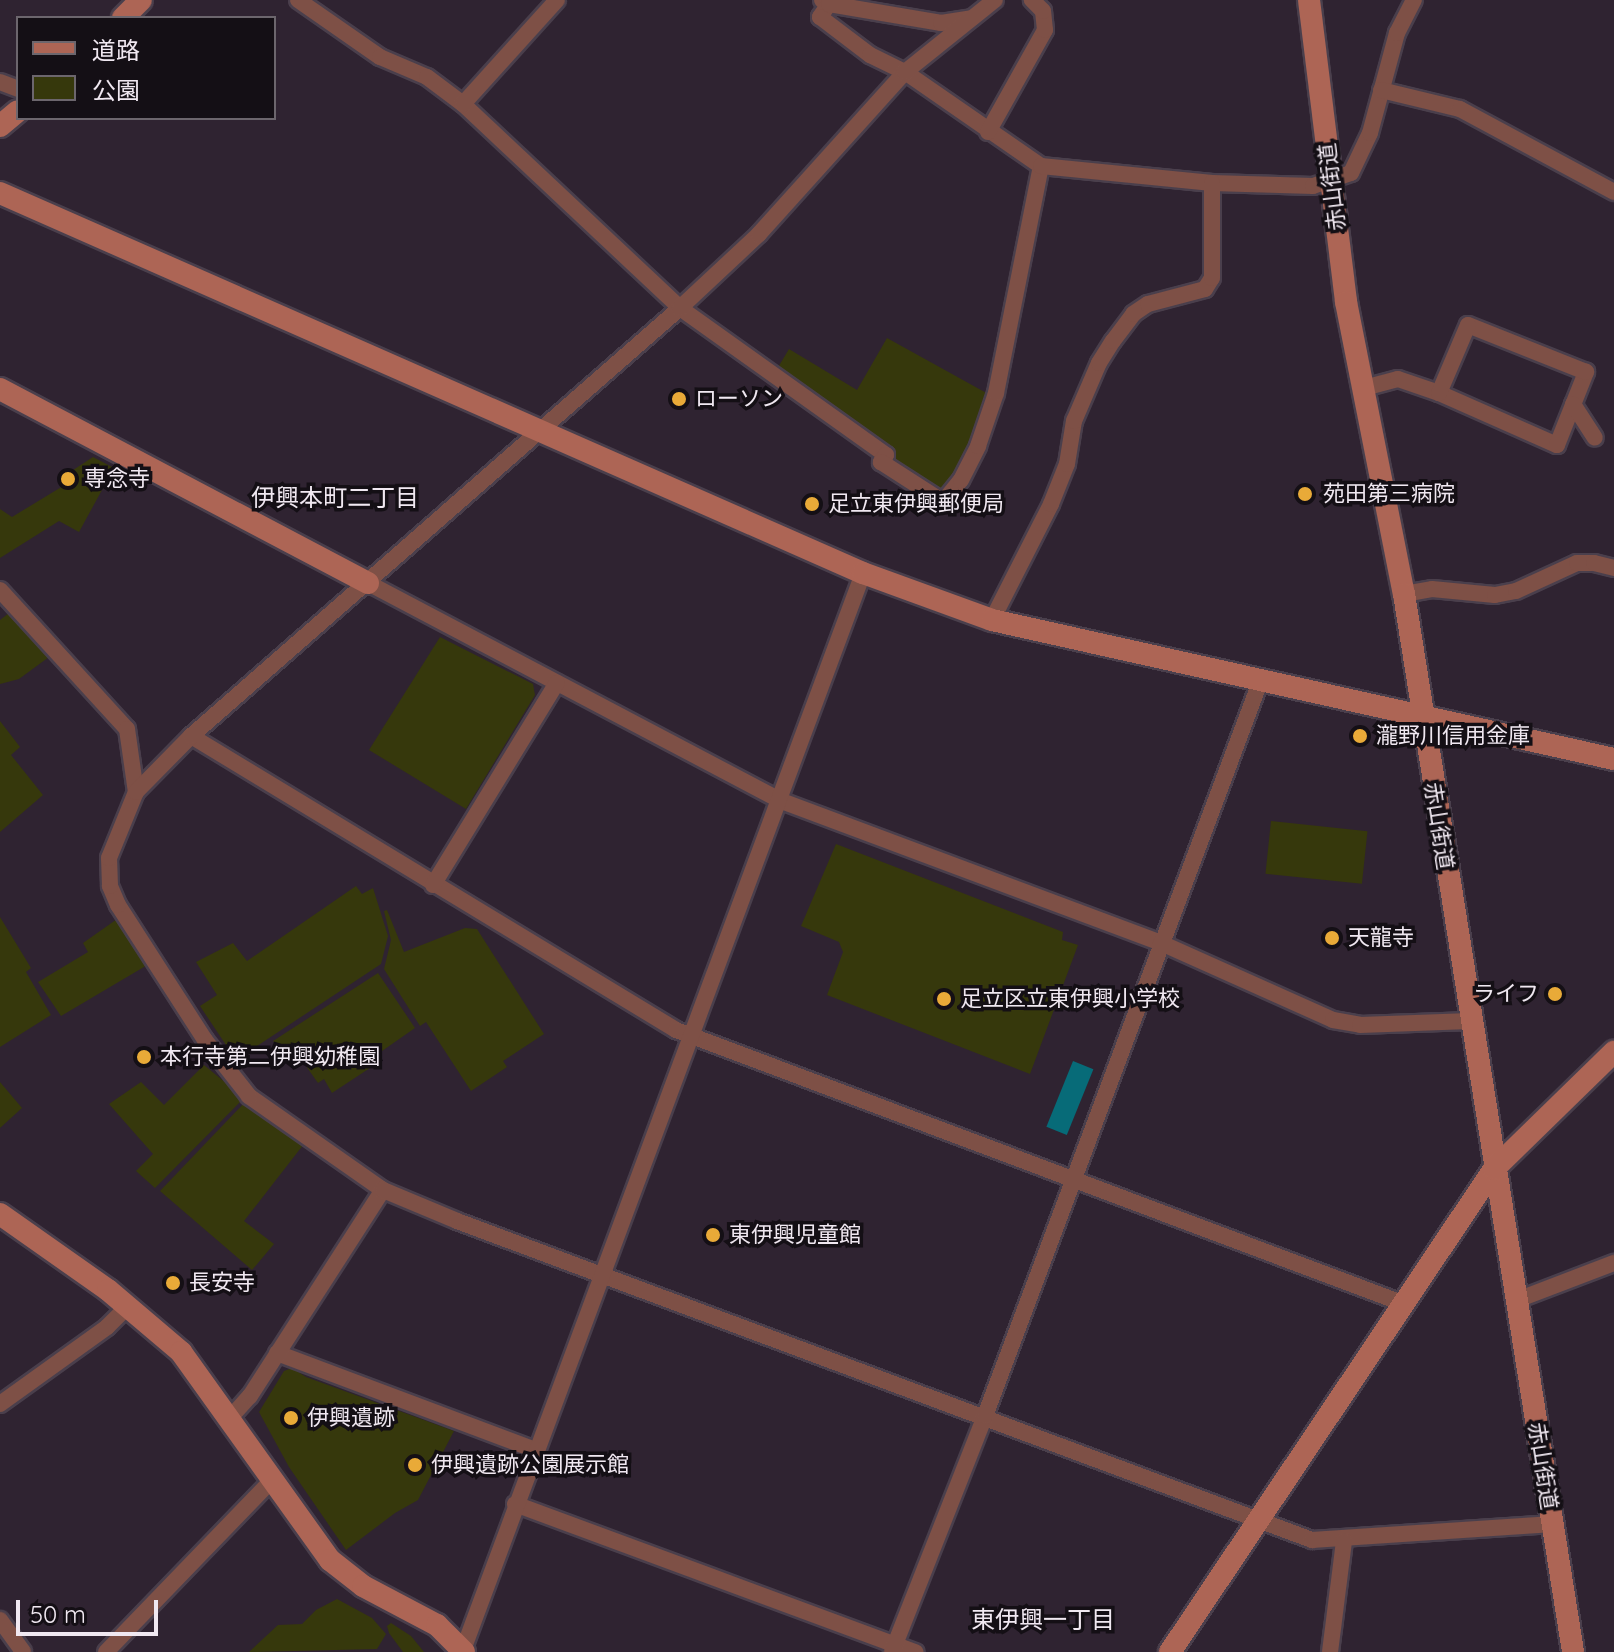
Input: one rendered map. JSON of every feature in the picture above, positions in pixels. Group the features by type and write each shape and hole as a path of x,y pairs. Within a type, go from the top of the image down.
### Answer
{"street":[{"path":"298,0 380,57 427,77 463,104 680,308 886,455 881,462 943,502 961,480 978,446 996,393 1041,166"},
{"path":"463,104 557,0"},
{"path":"995,0 905,72 759,234 680,308 191,736 136,792 109,858 110,886 118,905 205,1040 242,1088 271,1114 309,1135 383,1190 1312,1540 1344,1541 1552,1524"},
{"path":"988,132 1045,30 1043,11 1032,0"},
{"name":"赤山街道","path":"1309,0 1346,302 1404,594 1573,1652"},
{"path":"973,17 941,23 825,2 820,17 870,55 905,72 1041,166 1212,183 1313,186 1351,173 1370,133 1397,33 1414,0"},
{"path":"1381,90 1460,109 1614,192"},
{"path":"0,126 16,113"},
{"path":"992,620 1051,504 1067,464 1074,421 1099,363 1113,341 1133,314 1148,304 1205,289 1212,278 1212,183"},
{"path":"0,193 863,573 992,620 1614,759"},
{"path":"1364,388 1398,379 1439,393 1557,445 1586,372 1468,325 1439,393"},
{"path":"0,389 779,800 1161,943 1333,1020 1360,1025 1470,1021"},
{"path":"1573,404 1595,438"},
{"path":"1404,594 1432,589 1495,595 1516,591 1577,563 1614,568"},
{"path":"0,1214 128,1306 181,1352 316,1544 346,1575 426,1618 464,1651 515,1504 863,573"},
{"path":"0,590 127,729 136,792"},
{"path":"894,1648 985,1416 1260,682"},
{"path":"433,885 557,683"},
{"path":"191,736 433,885 691,1037 1402,1303"},
{"path":"1170,1652 1494,1169 1614,1052"},
{"path":"230,1418 242,1407 383,1190"},
{"path":"1517,1300 1614,1263"},
{"path":"0,1404 107,1327 128,1306"},
{"path":"277,1353 535,1450"},
{"path":"106,1652 271,1481"},
{"path":"515,1504 894,1648 915,1652"},
{"path":"1330,1652 1344,1541"},
{"path":"0,1620 23,1652"}],"green space":[{"path":"887,338 990,395 970,448 941,494 890,461 777,369 789,349 857,390"},
{"path":"93,457 114,468 79,532 59,521 0,558 0,509 12,517 68,483 64,476"},
{"path":"9,613 49,657 19,679 0,684 0,620"},
{"path":"440,637 533,684 535,695 466,809 369,750"},
{"path":"0,721 20,747 11,755 43,795 0,832"},
{"path":"1271,821 1367,831 1362,884 1265,874"},
{"path":"836,844 1063,932 1062,940 1078,945 1030,1074 827,995 843,952 839,942 801,926"},
{"path":"356,886 362,894 373,888 388,936 381,964 236,1060 200,1006 217,995 196,962 233,943 247,961"},
{"path":"387,910 404,952 465,928 477,929 544,1034 503,1061 507,1067 471,1091 426,1022 420,1026 384,969 391,940 384,911"},
{"path":"0,917 31,968 26,972 51,1015 0,1047"},
{"path":"120,917 149,964 61,1016 38,982 88,952 83,943"},
{"path":"378,973 415,1028 372,1058 376,1064 332,1093 324,1079 318,1083 296,1052 286,1057 273,1041"},
{"path":"204,1065 244,1098 155,1188 136,1171 153,1154 109,1104 141,1082 164,1105"},
{"path":"0,1082 22,1108 0,1128"},
{"path":"247,1100 307,1140 244,1221 274,1244 252,1270 160,1191"},
{"path":"292,1368 306,1377 454,1431 418,1500 395,1513 346,1550 289,1467 259,1412 284,1371"},
{"path":"337,1599 372,1618 386,1634 377,1649 249,1652 278,1625 302,1624 316,1610"},
{"path":"391,1623 411,1636 424,1652 403,1652 389,1633 387,1626"}],"water":[{"path":"1073,1061 1093,1069 1067,1135 1046,1127"}],"place":[{"name":"ローソン","path":"679,399"},
{"name":"専念寺","path":"68,479"},
{"name":"苑田第三病院","path":"1305,494"},
{"name":"足立東伊興郵便局","path":"812,504"},
{"name":"瀧野川信用金庫","path":"1360,736"},
{"name":"天龍寺","path":"1332,938"},
{"name":"ライフ","path":"1555,994"},
{"name":"足立区立東伊興小学校","path":"944,999"},
{"name":"本行寺第二伊興幼稚園","path":"144,1057"},
{"name":"東伊興児童館","path":"713,1235"},
{"name":"長安寺","path":"173,1283"},
{"name":"伊興遺跡","path":"291,1418"},
{"name":"伊興遺跡公園展示館","path":"415,1465"}],"district":[{"name":"伊興本町二丁目","path":"335,498"},
{"name":"東伊興一丁目","path":"1043,1620"}]}
